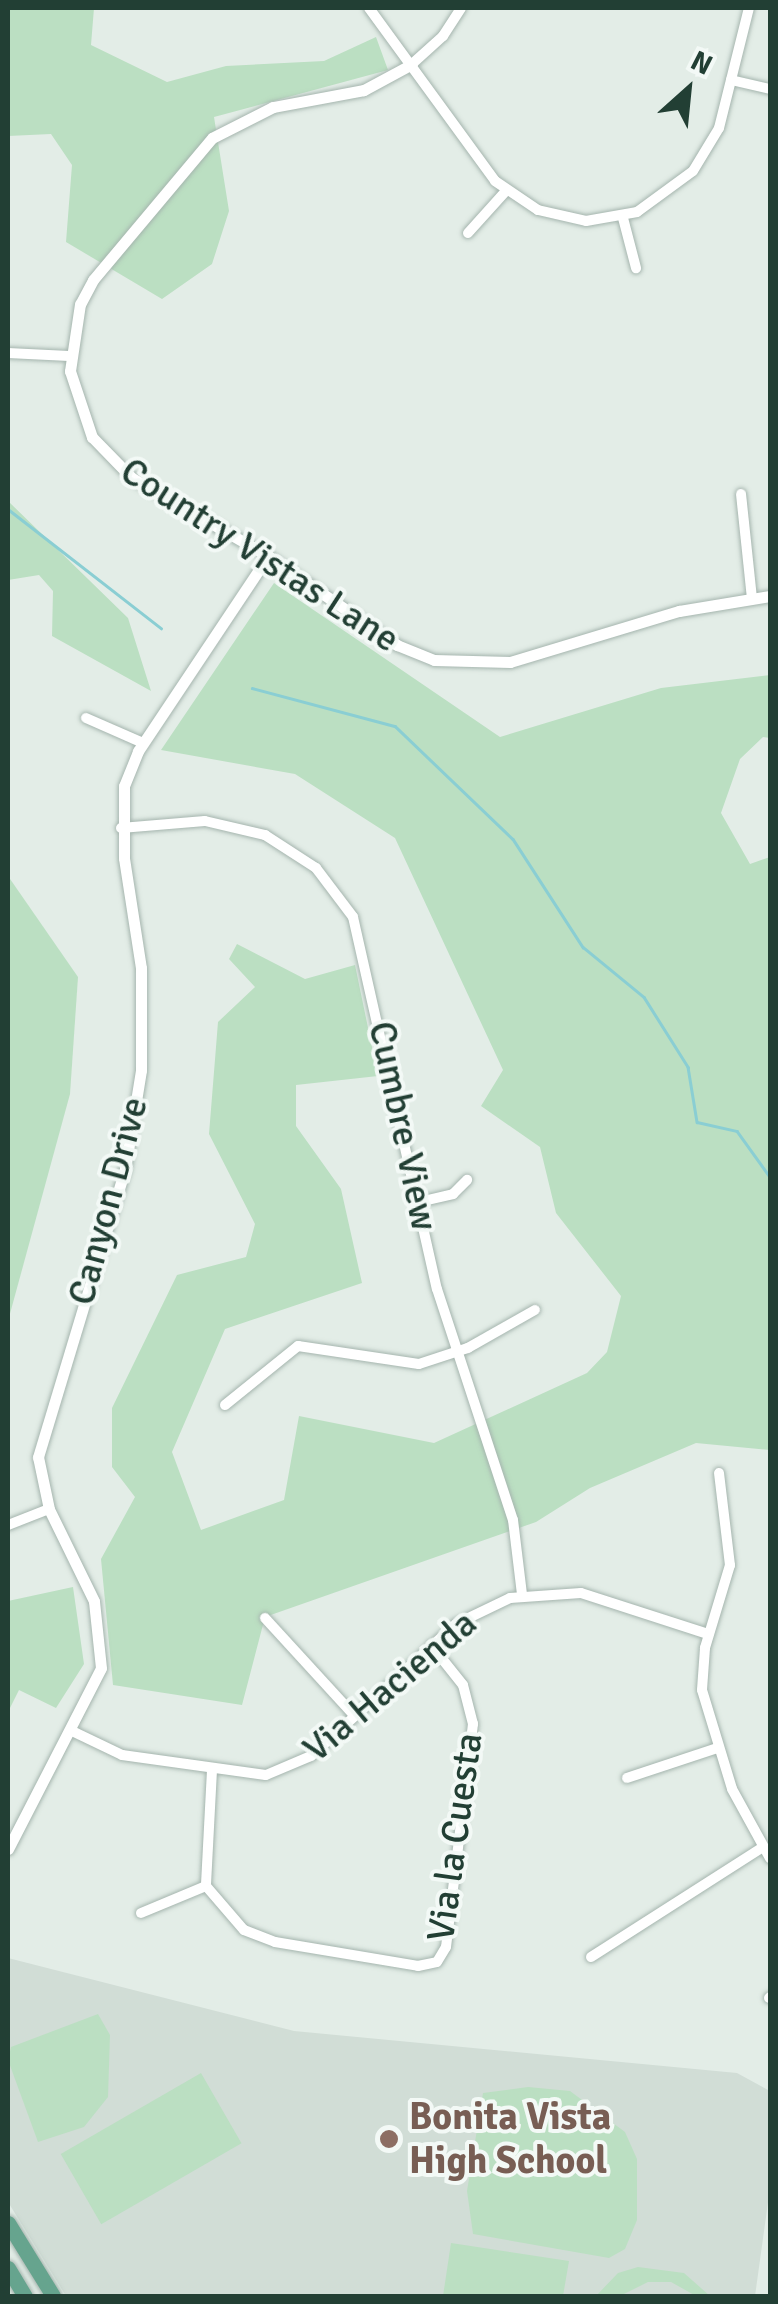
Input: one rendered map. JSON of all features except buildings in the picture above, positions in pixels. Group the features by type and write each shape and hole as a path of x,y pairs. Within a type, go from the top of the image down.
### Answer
{"main road":[{"path":"8,2223 53,2296"},
{"path":"8,2268 25,2296"}],"street":[{"path":"368,8 506,191 562,217 623,218 664,198 693,171 719,128 750,8"},
{"name":"Country Vistas Lane","path":"461,8 443,36 412,64 364,90 273,107 212,138 92,280 75,316 69,356 79,412 110,460 268,556 397,645 460,665 510,662 678,611 770,596"},
{"path":"731,80 770,89"},
{"path":"468,233 506,191"},
{"path":"623,218 636,268"},
{"path":"8,352 69,356"},
{"path":"741,494 752,598"},
{"name":"Canyon Drive","path":"8,1849 98,1679 102,1636 88,1587 49,1508 38,1457 44,1424 125,1169 141,1070 140,968 121,828 124,786 143,743 268,556"},
{"path":"86,718 143,743"},
{"name":"Cumbre View","path":"121,828 190,821 236,825 292,849 332,884 364,946 419,1202 457,1352 513,1520 522,1594"},
{"path":"419,1202 452,1194 467,1180"},
{"path":"225,1406 298,1346 392,1365 457,1352 534,1310"},
{"path":"719,1473 730,1565 708,1634 702,1690 717,1748 770,1858"},
{"path":"8,1524 49,1508"},
{"name":"Via Hacienda","path":"72,1731 122,1755 246,1775 291,1768 431,1645 477,1611 522,1594 600,1596 708,1634"},
{"path":"265,1618 354,1714"},
{"name":"Via la Cuesta","path":"206,1886 257,1938 418,1966 436,1962 446,1947 472,1724 463,1685 431,1645"},
{"path":"627,1778 717,1748"},
{"path":"141,1913 206,1886 212,1770"},
{"path":"591,1957 763,1847"}],"shaded area":[{"name":"Bonita Vista High School","path":"8,1958 294,2031 737,2073 770,2091 770,2188 755,2296 66,2296 8,2202"}],"green space":[{"path":"8,8 94,8 91,45 167,82 226,66 324,61 376,37 388,70 214,117 229,211 212,264 162,299 66,242 72,165 51,134 8,136"},
{"path":"8,501 128,618 151,691 52,636 53,591 39,575 8,580"},
{"path":"274,583 500,737 661,688 770,675 770,738 763,737 740,759 721,813 750,864 770,857 770,1450 696,1443 590,1488 536,1522 265,1617 242,1705 113,1685 101,1559 135,1497 112,1467 112,1408 177,1275 246,1257 255,1224 209,1134 218,1022 255,987 229,959 237,944 305,979 355,965 378,1076 296,1085 296,1126 341,1189 362,1283 225,1329 172,1452 201,1530 284,1500 299,1416 434,1443 587,1373 607,1352 621,1296 556,1213 540,1147 481,1106 503,1070 395,838 295,774 161,750"},
{"path":"8,876 78,977 70,1094 8,1321"},
{"path":"73,1587 84,1664 56,1708 19,1690 8,1712 8,1601"},
{"path":"98,2014 110,2035 108,2097 84,2127 38,2142 8,2060 11,2047"},
{"path":"201,2073 242,2143 101,2224 61,2154"},
{"path":"528,2087 570,2091 625,2132 637,2159 637,2220 625,2249 609,2258 473,2234 467,2191 483,2093"},
{"path":"451,2243 569,2261 563,2296 443,2296"},
{"path":"638,2267 684,2273 710,2296 696,2296 671,2282 648,2282 620,2296 596,2296 618,2273"}],"waterway":[{"path":"8,509 161,628"},
{"path":"252,688 395,726 513,839 583,947 644,997 688,1067 697,1122 737,1131 770,1177"}],"place":[{"name":"Bonita Vista High School","path":"389,2139"}]}
